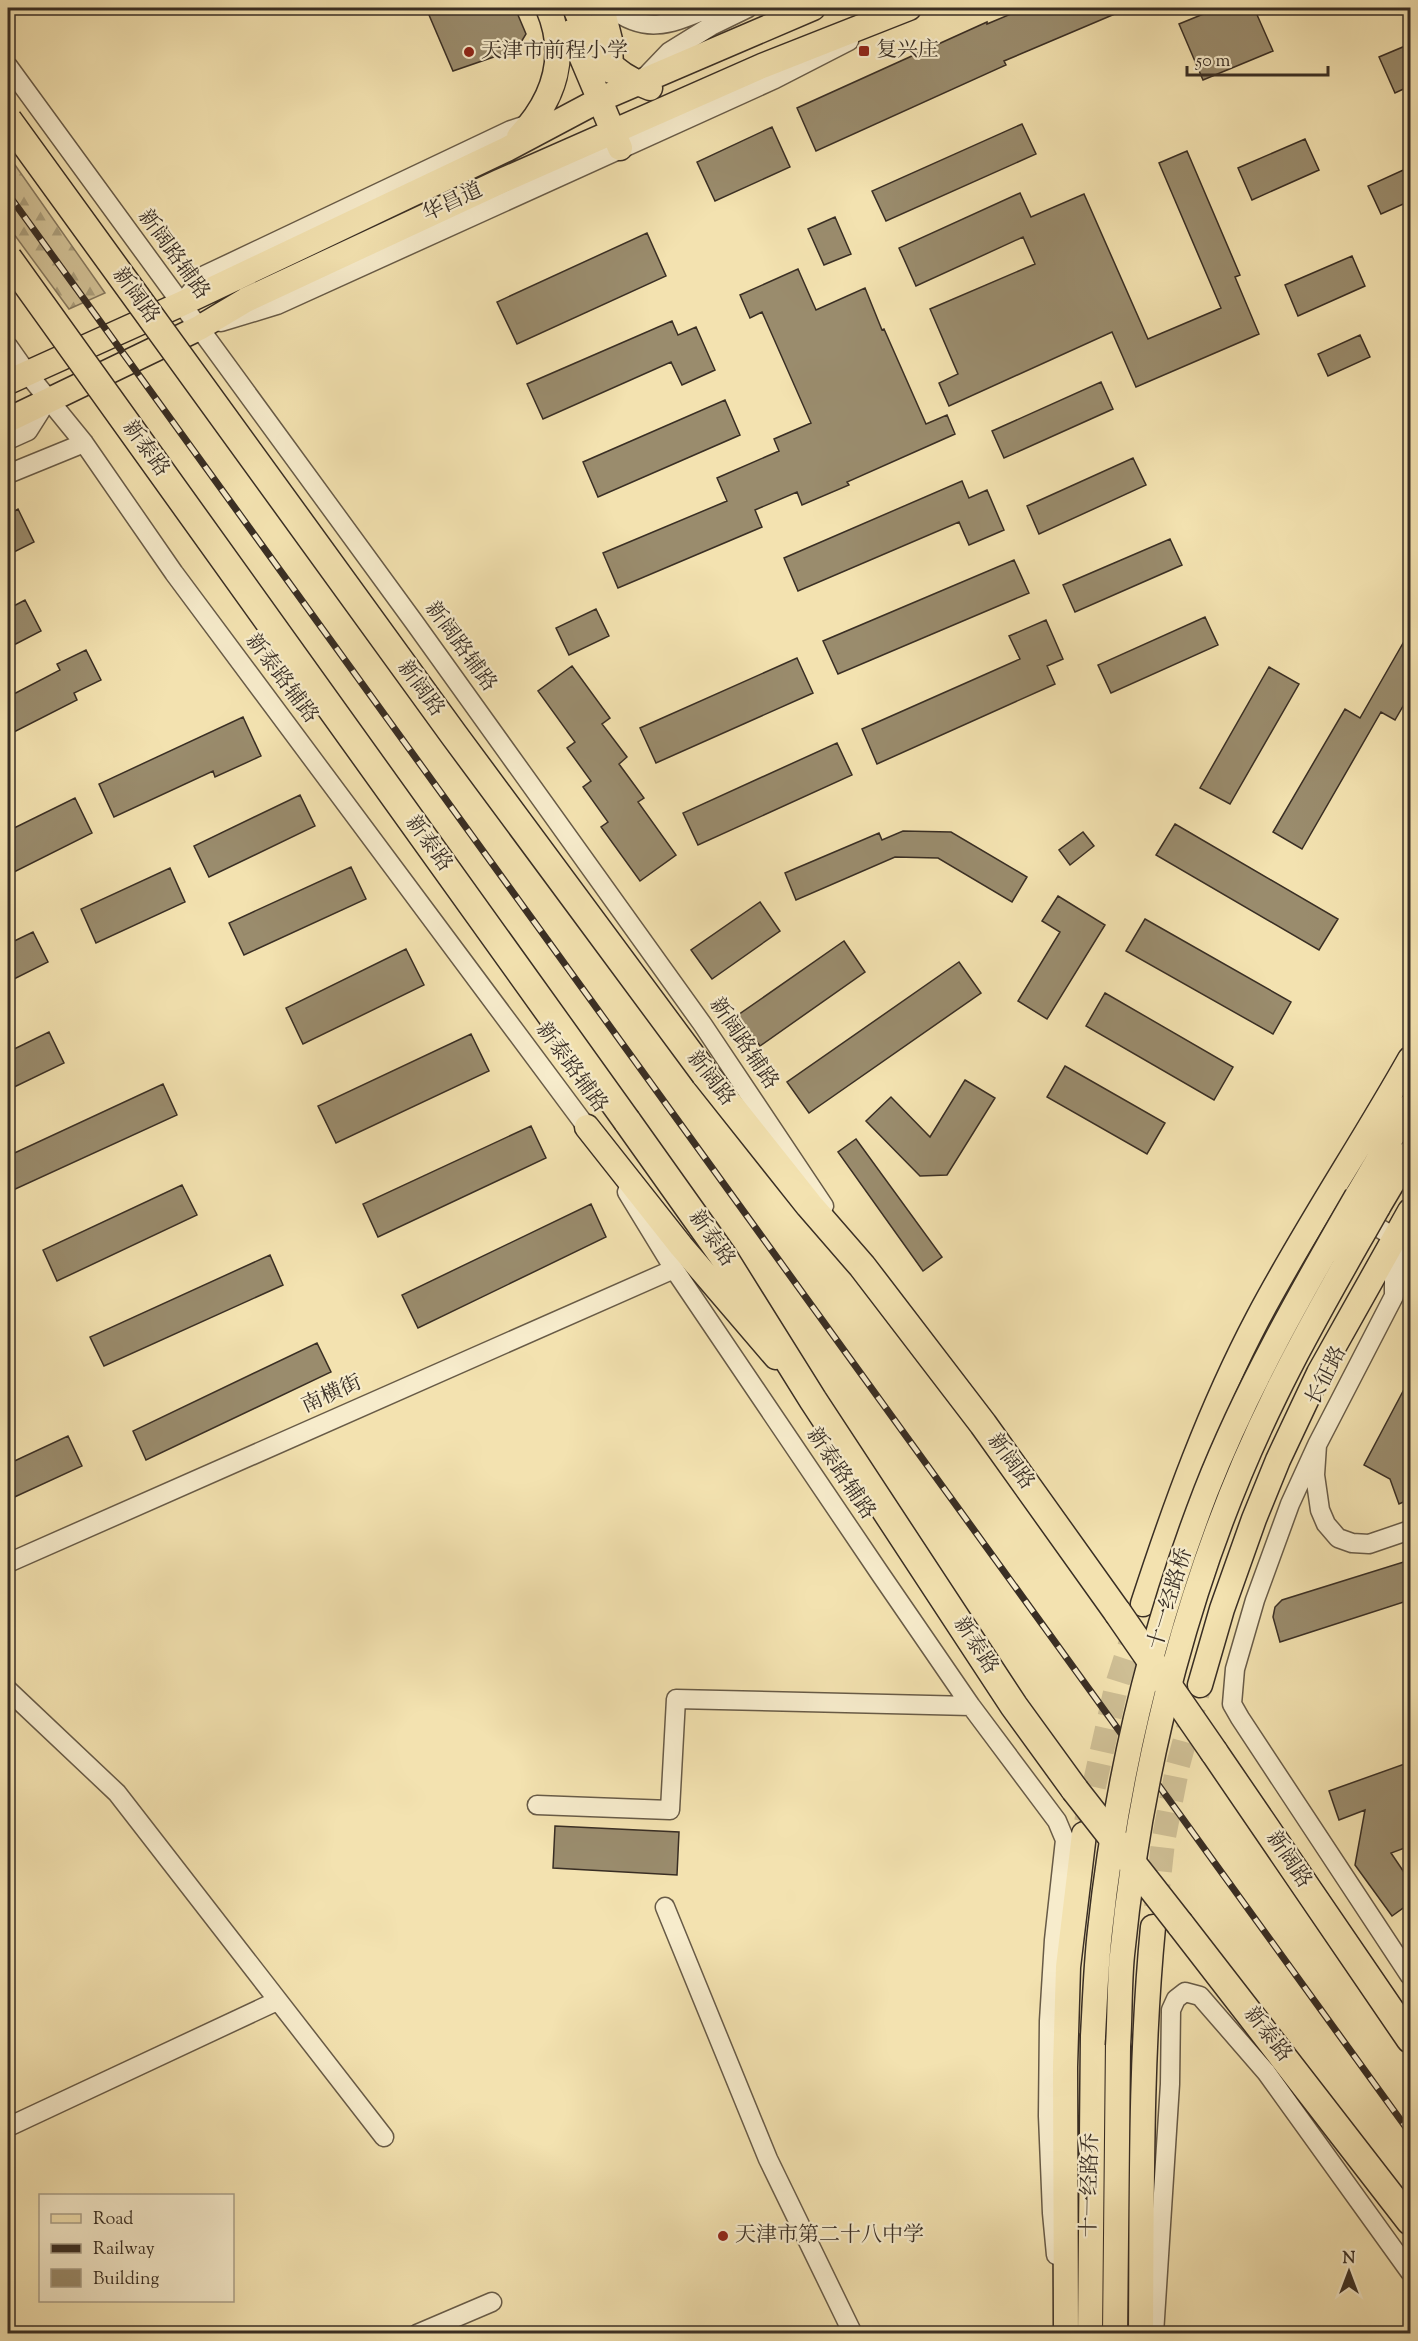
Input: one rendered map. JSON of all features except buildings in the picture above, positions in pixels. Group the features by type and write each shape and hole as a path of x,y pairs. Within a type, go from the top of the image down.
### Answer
{"highway":[{"name":"新阔路","path":"8,120 454,735 705,1074 809,1205 862,1266 983,1424 1118,1613 1410,2039"},
{"name":"新泰路","path":"8,258 723,1256 813,1400 1014,1706 1075,1790 1410,2221"}],"main road":[{"path":"507,149 532,123 546,102 555,77 555,31 548,8"},
{"path":"561,8 616,139"},
{"path":"575,8 594,48 624,76 654,89 674,92 703,91"},
{"path":"558,155 587,126 601,101 612,65 610,40 603,8"},
{"path":"603,8 656,122"},
{"name":"华昌道","path":"14,375 181,304 507,149 638,83 813,8"},
{"name":"华昌道","path":"8,420 199,328 246,300 558,155 616,139 656,122 703,91 907,8"},
{"path":"1143,1604 1187,1478 1226,1382 1258,1317 1326,1198 1410,1059"},
{"path":"1368,1202 1410,1106"},
{"path":"587,1127 681,1246 813,1400"},
{"path":"1368,1202 1410,1153"},
{"name":"十一经路桥","path":"1115,2334 1118,2046 1122,1958 1141,1821 1155,1746 1180,1648 1230,1499 1261,1425 1319,1311 1368,1202"},
{"name":"十一经路桥","path":"1093,2036 1100,1933 1119,1798 1135,1723 1184,1554 1207,1491 1249,1394 1302,1292 1368,1202"},
{"path":"1200,1685 1226,1598 1278,1460 1319,1373 1410,1211"},
{"path":"1066,2334 1065,2067 1067,1978 1073,1915 1075,1837"},
{"path":"1141,2334 1143,2092 1147,1985 1153,1927"},
{"name":"十一经路乔","path":"1090,2334 1093,2036"}],"street":[{"path":"611,8 633,22 651,26 663,25 710,8"},
{"name":"华昌道","path":"638,83 669,52 711,26 748,8"},
{"path":"656,122 786,74 907,8"},
{"name":"新阔路辅路","path":"8,66 393,593 703,1025 862,1266"},
{"path":"159,274 178,281 206,275 511,130 601,101"},
{"path":"199,328 277,305 616,139"},
{"path":"181,304 206,275"},
{"name":"新泰路辅路","path":"8,346 14,375 48,400 84,443 174,573 587,1127 674,1269 972,1706 1057,1821 1075,1837"},
{"path":"8,440 28,430 48,400"},
{"path":"8,474 84,443"},
{"path":"1326,1198 1394,1237"},
{"name":"长征路","path":"1394,1237 1394,1296 1317,1445 1316,1495 1326,1524 1338,1538 1352,1543 1369,1544 1410,1530"},
{"name":"南横街","path":"8,1563 674,1269"},
{"path":"1317,1445 1290,1504 1255,1600 1235,1669 1232,1704 1410,1976"},
{"path":"8,1690 117,1793 384,2137"},
{"path":"537,1805 670,1810 676,1699 972,1706"},
{"path":"665,1907 768,2159 853,2334"},
{"path":"1154,2334 1170,2084 1172,2010 1176,1999 1185,1992 1200,1996 1266,2072 1410,2272"},
{"path":"8,2127 277,2001"},
{"path":"417,2334 492,2302"}],"green space":[{"path":"8,155 105,293 69,309 8,226"}],"tunnel":[{"path":"1086,1822 1116,1688 1143,1604"},
{"path":"1156,1907 1163,1842 1178,1765 1200,1685"}],"railway":[{"path":"8,194 1410,2133"}],"place":[{"name":"复兴庄","path":"864,51"},
{"name":"天津市前程小学","path":"469,52"},
{"name":"天津市第二十八中学","path":"723,2236"}]}
